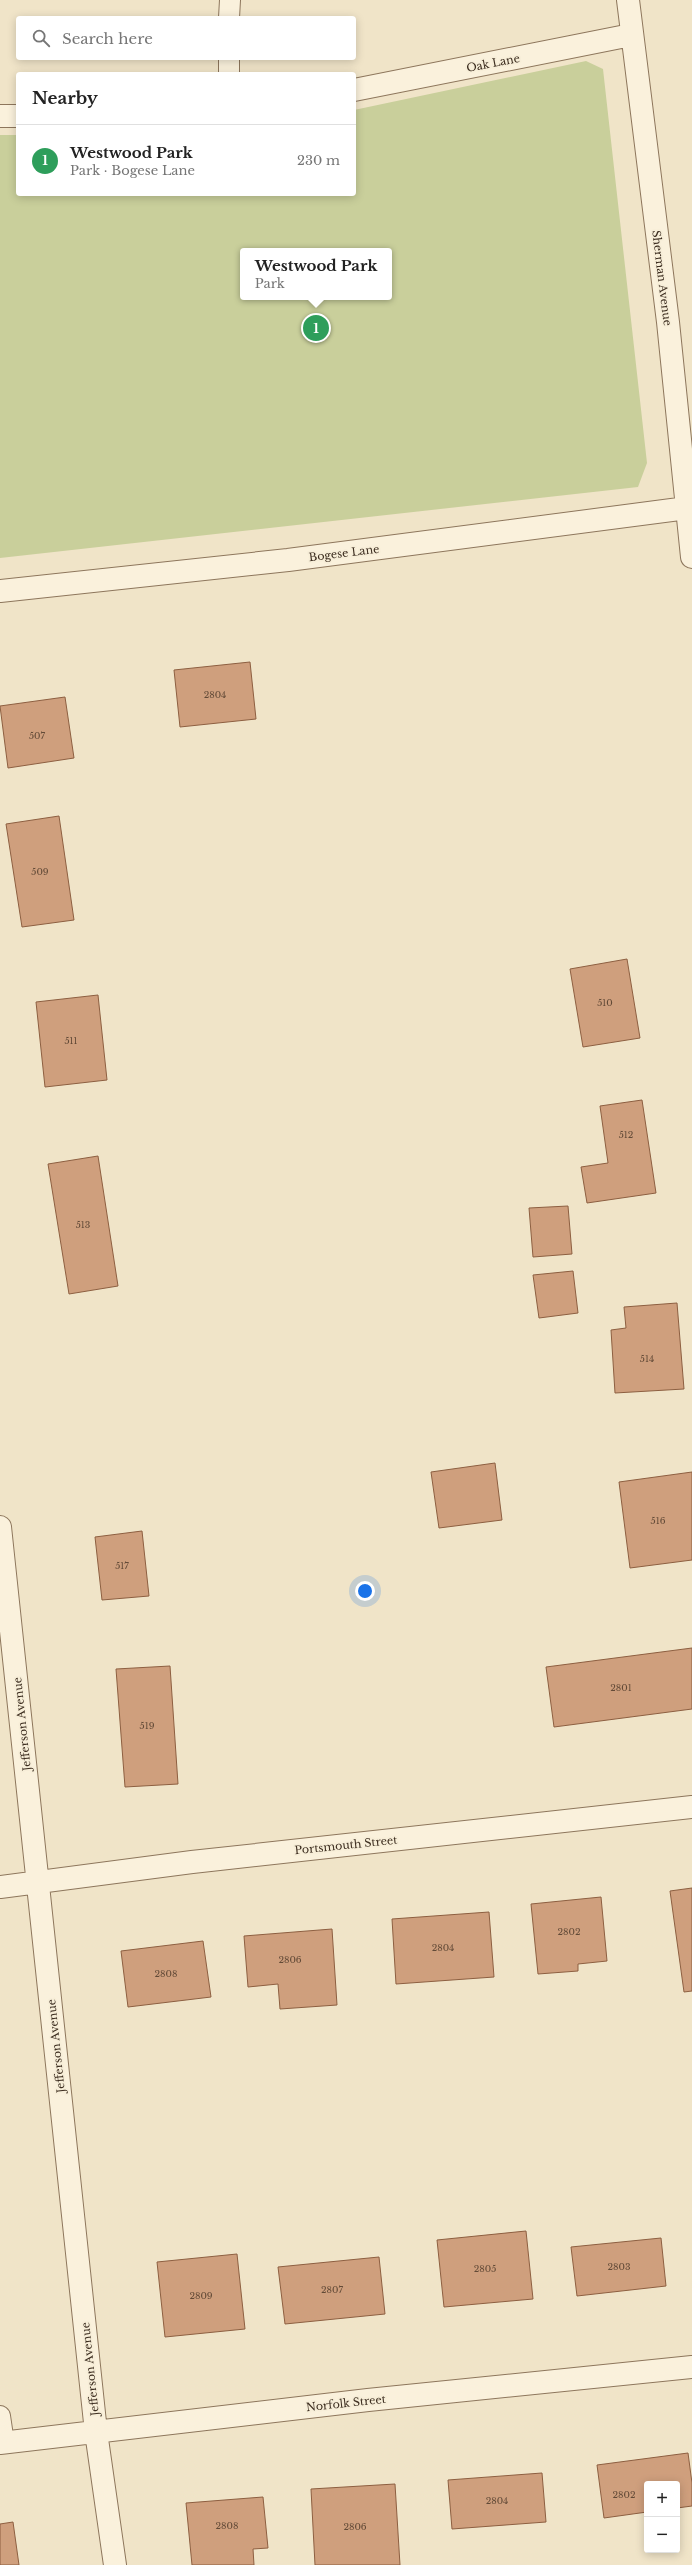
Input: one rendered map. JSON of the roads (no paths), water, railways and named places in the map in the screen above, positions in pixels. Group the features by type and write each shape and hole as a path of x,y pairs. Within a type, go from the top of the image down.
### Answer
{"street":[{"name":"Sherman Avenue","path":"628,0 631,35 667,314 692,557"},
{"name":"Oak Lane","path":"356,90 631,35"},
{"path":"0,116 16,116"},
{"name":"Bogese Lane","path":"0,591 288,560 687,508"},
{"name":"Jefferson Avenue","path":"0,1527 39,1883 96,2432 115,2565"},
{"name":"Portsmouth Street","path":"0,1887 192,1862 692,1807"},
{"name":"Norfolk Street","path":"2,2443 368,2400 692,2367"}],"lane":[{"path":"229,16 230,0"},
{"path":"229,60 229,72"},
{"path":"0,2416 2,2443"}],"place":[{"name":"Westwood Park","path":"316,328"}]}
